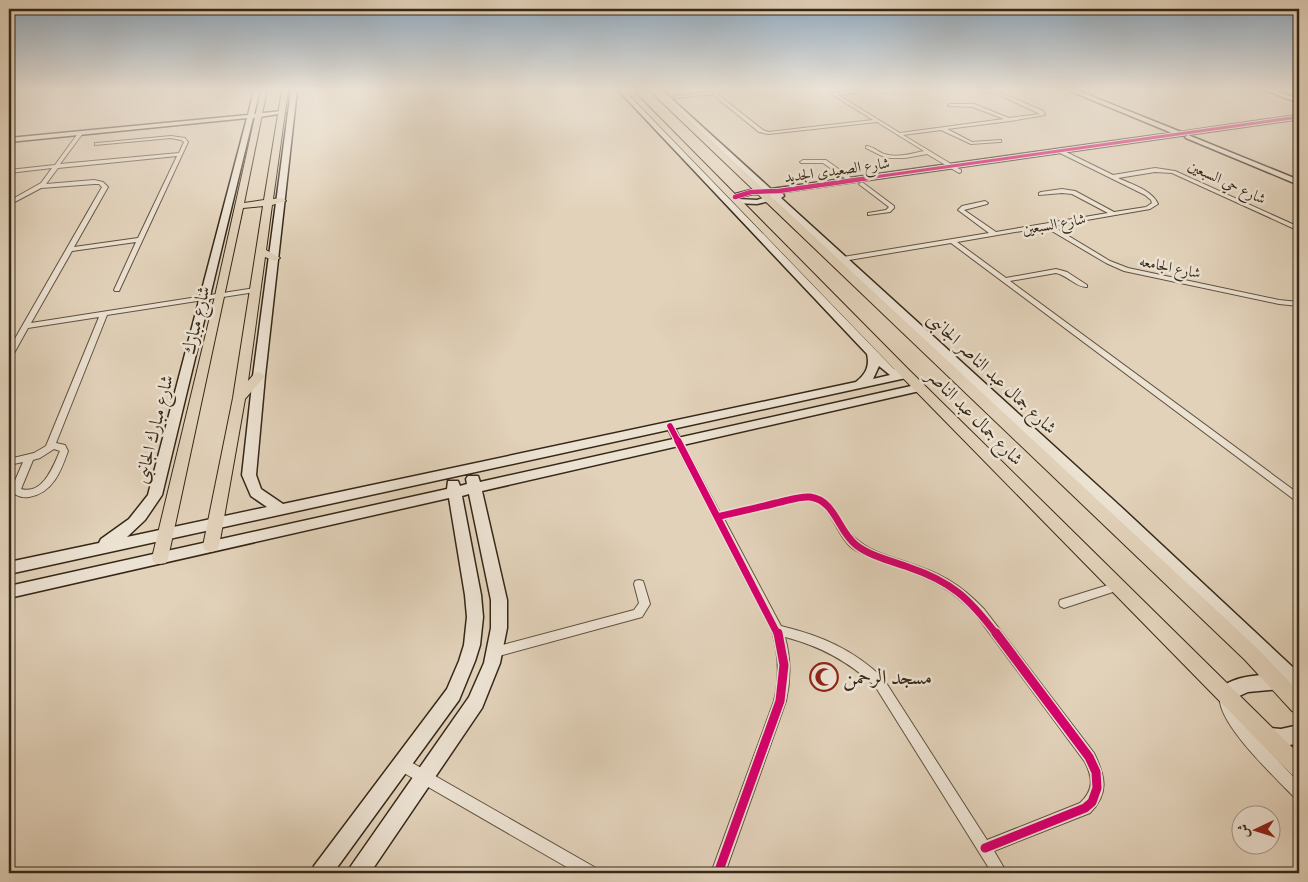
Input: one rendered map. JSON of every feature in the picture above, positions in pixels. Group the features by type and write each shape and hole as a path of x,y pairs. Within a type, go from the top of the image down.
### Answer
{"main road":[{"path":"9,141 109,131"},
{"name":"شارع مبارك الجانبى","path":"96,548 117,536 134,523 147,509 155,495 205,298 251,131"},
{"name":"شارع مبارك","path":"160,558 220,296 252,131"},
{"path":"211,546 239,398 279,131"},
{"path":"281,509 260,498 250,485 250,462 289,131"},
{"name":"شارع جمال عبد الناصر","path":"665,131 692,159 737,199 823,294 906,374 1299,768"},
{"name":"شارع جمال عبد الناصر","path":"698,131 1108,512 1251,654 1293,680 1299,705"},
{"path":"702,131 767,194"},
{"path":"1176,131 1186,135"},
{"path":"1177,131 1299,182"},
{"name":"شارع الصعيدى الجديد","path":"737,199 747,192 767,194 862,184 1068,155 1205,131"},
{"name":"شارع الصعيدى الجديد","path":"737,199 757,202 767,194 851,180 1060,150 1229,131"},
{"path":"274,160 287,151"},
{"path":"692,159 823,294 892,372 906,374"},
{"path":"239,206 282,201"},
{"path":"812,236 843,259 870,290"},
{"path":"261,251 275,258"},
{"path":"860,385 872,373 875,366 872,351"},
{"path":"9,568 96,548 471,470 906,374"},
{"path":"239,398 259,376"},
{"path":"9,592 920,388"},
{"path":"358,873 476,702 495,652 499,628 499,600 471,470"},
{"path":"321,873 453,694 472,645 474,606 451,474"},
{"path":"1226,694 1246,684 1293,680"},
{"path":"1269,737 1281,738 1299,734"}],"street":[{"path":"762,131 775,133 791,131"},
{"path":"895,131 959,171"},
{"path":"900,134 924,131"},
{"path":"947,131 970,144 999,142"},
{"path":"9,203 40,186 80,134"},
{"path":"97,144 178,138 186,142 117,290"},
{"path":"868,147 880,156 888,157 929,152"},
{"name":"شارع السبعين","path":"843,259 1148,208 1155,202 1147,194 1060,150"},
{"path":"9,171 181,154"},
{"path":"804,162 818,160 826,162 851,180"},
{"name":"شارع حي السبعين","path":"1112,177 1155,170 1173,172 1299,229"},
{"path":"9,355 105,185 94,182 40,186"},
{"path":"862,184 892,207 888,211 870,214"},
{"path":"1041,194 1062,190 1072,192 1114,214"},
{"path":"985,203 964,207 961,210 995,234"},
{"name":"شارع الجامعه","path":"1046,225 1108,262 1126,270 1270,300 1299,304"},
{"path":"70,250 140,240"},
{"path":"952,241 1299,499"},
{"path":"1006,280 1059,272 1068,275 1085,286"},
{"path":"26,326 255,290"},
{"path":"9,462 44,453 50,446 104,314"},
{"path":"670,426 777,630 785,664 784,688 718,873"},
{"path":"29,458 16,490 20,493 40,490 52,479 64,451 62,447 50,446"},
{"path":"717,516 802,496 816,498 829,507 846,535 856,545 945,581 964,595 980,612 1085,750 1092,762 1098,780 1095,797 1084,808 985,848"},
{"path":"495,652 638,614 645,604 639,584"},
{"path":"1064,603 1118,586"},
{"path":"777,630 833,647 855,660 872,674 886,690 1000,873"},
{"path":"1226,694 1224,701 1236,725 1299,792"},
{"path":"402,764 591,873"}],"cycle path":[{"path":"735,197 751,192 779,191 1199,131"},
{"path":"670,426 777,630 783,656 784,683 780,701 718,873"},
{"path":"717,517 802,497 821,500 829,507 846,535 856,545 889,560 921,571 952,586 980,612 1085,750 1096,772 1097,780 1096,795 1085,808 985,848"}],"place":[{"name":"مسجد الرحمن","path":"824,677"}]}
